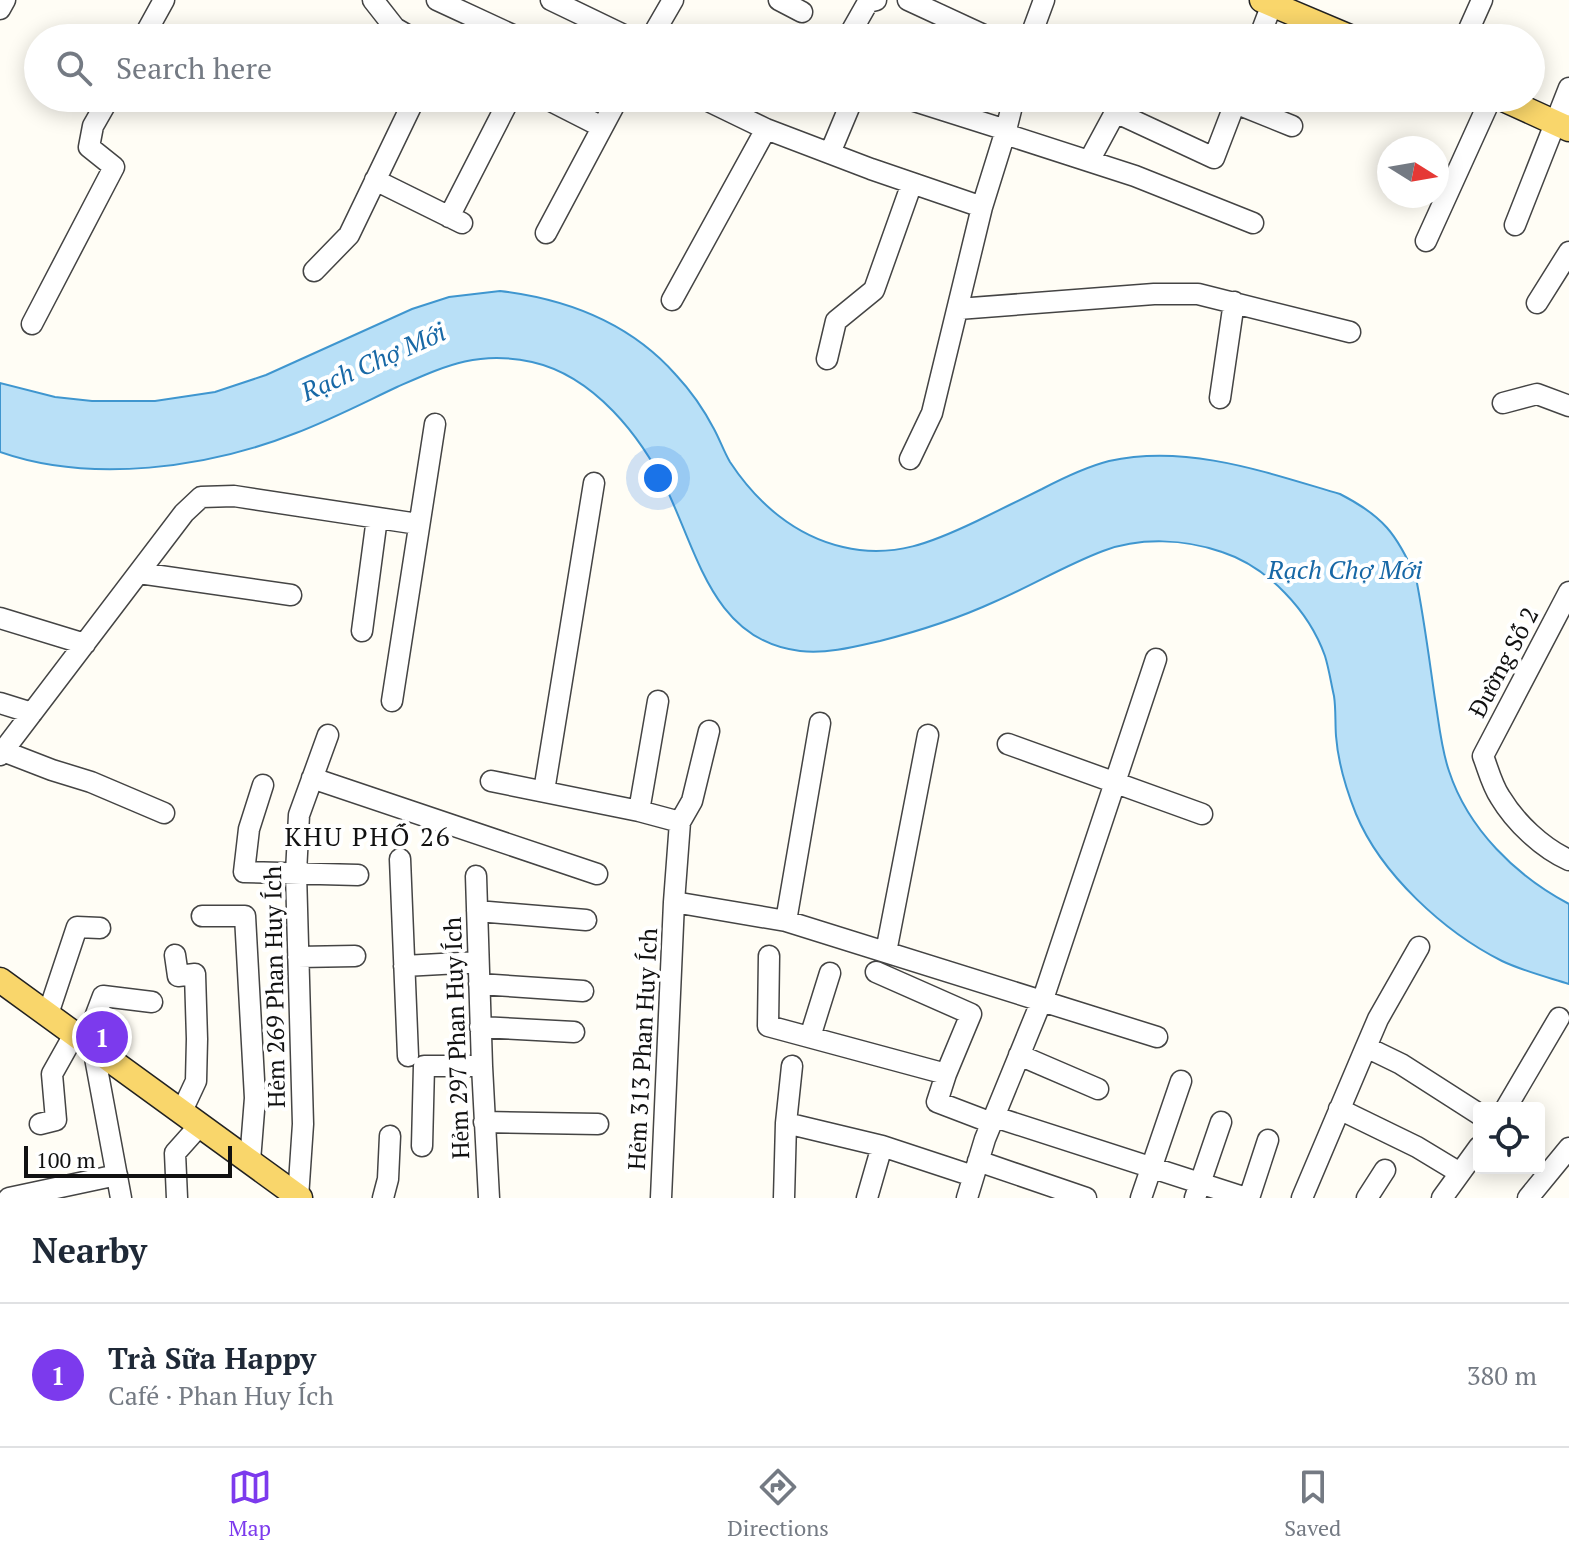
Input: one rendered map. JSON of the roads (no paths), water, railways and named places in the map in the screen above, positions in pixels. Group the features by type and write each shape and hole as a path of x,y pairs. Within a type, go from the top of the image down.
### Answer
{"main road":[{"path":"1279,4 1322,24"},
{"path":"1533,112 1562,125"},
{"path":"0,980 299,1198"}],"street":[{"path":"0,9 5,0"},
{"path":"151,24 164,0"},
{"path":"373,0 392,24"},
{"path":"437,0 489,24"},
{"path":"551,0 601,24"},
{"path":"659,24 673,0"},
{"path":"779,0 802,12"},
{"path":"908,0 960,24"},
{"path":"1035,24 1044,0"},
{"path":"1471,24 1482,0"},
{"path":"856,24 872,1"},
{"path":"1267,24 1279,4"},
{"path":"1515,225 1562,125 1569,88"},
{"path":"32,324 114,167 89,147 93,126 101,112"},
{"path":"314,271 349,235 408,112"},
{"path":"375,180 455,220 504,112"},
{"path":"573,112 602,127"},
{"path":"546,233 610,112"},
{"path":"731,112 766,129 982,207"},
{"path":"830,153 847,112"},
{"path":"946,112 1135,176 1253,223"},
{"path":"910,459 932,413 982,207 1010,112"},
{"path":"1089,161 1115,112"},
{"path":"1132,112 1214,158 1231,112"},
{"path":"1262,112 1292,126"},
{"path":"1426,241 1485,112"},
{"path":"672,300 766,129"},
{"path":"827,359 836,321 874,290 912,183"},
{"path":"1537,303 1569,252"},
{"path":"958,309 1154,294 1198,294 1350,332"},
{"path":"1220,398 1234,302"},
{"path":"1503,403 1537,394 1569,406"},
{"path":"392,701 435,424"},
{"path":"544,791 594,483"},
{"path":"164,813 91,782 2,753 184,513 201,497 234,496 418,524"},
{"path":"362,631 377,518"},
{"path":"139,573 291,595"},
{"name":"Đường Số 2","path":"1567,856 1535,838 1513,816 1499,796 1483,756 1569,592"},
{"path":"0,618 85,644"},
{"path":"967,1198 994,1120 1041,1004 1156,659"},
{"path":"639,811 658,701"},
{"path":"0,703 32,713"},
{"path":"786,921 820,723"},
{"name":"Hẻm 313 Phan Huy Ích","path":"661,1198 680,822 692,801 709,731"},
{"name":"Hẻm 269 Phan Huy Ích","path":"299,1198 303,1124 296,873 299,815 328,735"},
{"path":"886,952 928,735"},
{"path":"1008,744 1202,814"},
{"path":"312,778 597,874"},
{"path":"491,781 680,822"},
{"path":"263,785 249,829 244,872 358,875"},
{"path":"400,859 408,1056"},
{"name":"Hẻm 297 Phan Huy Ích","path":"476,876 489,1198"},
{"path":"674,902 786,921 1041,1004 1157,1037"},
{"path":"477,911 586,920"},
{"path":"202,916 245,916 255,1098 250,1161"},
{"path":"48,1014 77,927 100,928"},
{"path":"1302,1198 1378,1019 1419,947"},
{"path":"175,955 178,976 195,974 197,1039 191,1118 175,1153 177,1198"},
{"path":"298,957 355,956"},
{"path":"769,956 768,1026 946,1074"},
{"path":"404,966 478,962"},
{"path":"876,972 971,1014 937,1102 1151,1167 1197,1190 1247,1198 1268,1140"},
{"path":"810,1037 830,973"},
{"path":"479,984 583,991"},
{"path":"40,1124 56,1120 52,1074 84,1040 103,996 152,1002"},
{"path":"1510,1102 1559,1018"},
{"path":"480,1027 574,1032"},
{"path":"84,1040 121,1198"},
{"path":"1366,1047 1401,1064 1473,1110"},
{"path":"1019,1055 1098,1089"},
{"path":"422,1146 424,1066 482,1066"},
{"path":"784,1198 786,1123 792,1066"},
{"path":"1141,1198 1181,1081"},
{"path":"1339,1109 1417,1147 1460,1173"},
{"path":"484,1122 598,1124"},
{"path":"1197,1190 1221,1122"},
{"path":"786,1123 976,1168 1086,1198"},
{"path":"383,1198 388,1179 390,1136"},
{"path":"867,1198 882,1146"},
{"path":"1528,1198 1569,1148"},
{"path":"1442,1198 1473,1155"},
{"path":"1367,1198 1385,1170"},
{"path":"9,1198 117,1175"}],"water":[{"name":"Rạch Chợ Mới","path":"500,291 573,308 639,341 692,394 730,462 752,491 793,526 843,547 879,551 929,542 1083,470 1109,461 1139,457 1197,458 1255,469 1340,494 1367,510 1395,538 1416,578 1442,744 1457,792 1496,849 1531,880 1569,904 1569,984 1510,965 1480,949 1437,918 1381,858 1367,836 1349,795 1337,746 1334,696 1318,639 1298,607 1271,580 1255,568 1222,552 1193,544 1162,541 1117,546 966,614 895,637 820,652 771,644 747,631 728,613 713,591 656,470 644,449 613,411 576,380 555,369 513,359 462,362 397,387 296,433 262,445 188,463 149,468 72,467 35,462 0,452 0,383 55,397 92,401 155,401 215,392 266,375 412,309 449,297"}],"place":[{"name":"Trà Sữa Happy","path":"102,1037"}],"district":[{"name":"KHU PHỐ 26","path":"368,836"}]}
